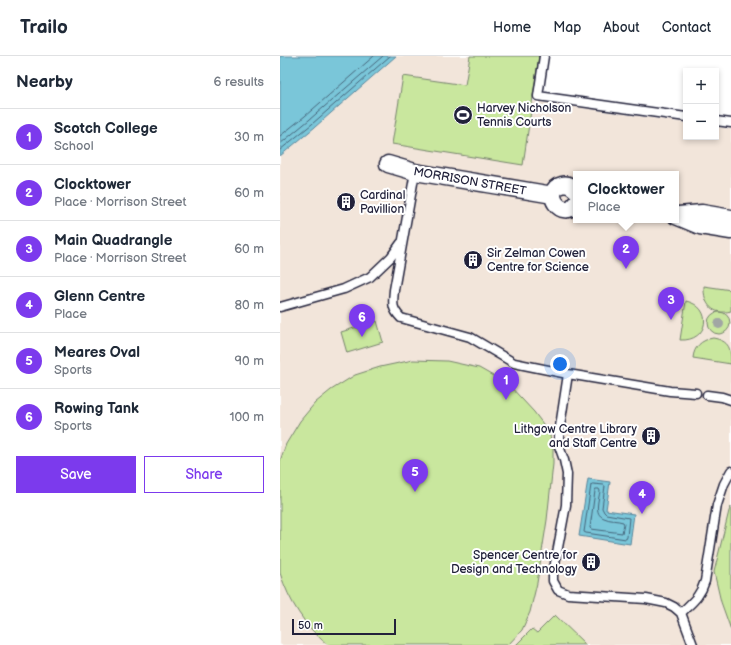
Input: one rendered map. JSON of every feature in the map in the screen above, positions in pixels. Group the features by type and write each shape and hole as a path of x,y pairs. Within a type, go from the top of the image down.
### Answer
{"street":[{"name":"MORRISON STREET","path":"388,164 415,172 553,195"},
{"path":"573,187 571,185 563,184 556,188 553,195 554,202 560,208 568,209 573,206"},
{"path":"679,216 702,213 731,218"},
{"path":"679,217 700,226 731,231"}],"lane":[{"path":"544,56 538,96 683,117"},
{"path":"719,121 731,123"},
{"path":"415,172 393,304 395,312 401,318 470,337 514,363 568,374 670,391 696,393"},
{"path":"280,308 344,289 370,277 391,257 403,241"},
{"path":"568,374 559,433 559,446 567,474 566,505 553,581 558,590 568,594 646,599 674,607 681,613 693,645"},
{"path":"707,395 731,400"},
{"path":"681,613 696,599 702,590 705,581 718,505 724,484 731,471"}],"shaded area":[{"path":"396,56 540,56 533,101 683,123 683,140 719,140 719,127 731,129 731,645 280,644 280,156"}],"green space":[{"name":"Harvey Nicholson Tennis Courts","path":"470,56 539,56 523,165 392,144 403,76 465,85"},
{"path":"704,286 731,290 731,311 719,312 710,307 705,298"},
{"path":"686,301 695,304 701,310 704,317 704,324 702,330 697,336 690,339 680,340"},
{"path":"719,312 727,315 730,323 727,331 719,334 711,331 708,323 711,315"},
{"path":"377,321 383,342 347,353 341,332"},
{"path":"713,338 723,341 728,346 731,354 731,364 693,358 697,347 702,342"},
{"path":"413,360 447,361 479,368 509,385 534,412 549,432 553,447 553,464 547,520 537,583 530,612 522,630 508,645 328,645 312,630 299,613 288,594 280,573 280,461 286,444 300,421 315,403 331,390 355,375 380,367"},
{"path":"731,507 731,630 721,602 714,572"},
{"path":"555,615 586,645 516,645 532,629 537,633"}],"water":[{"path":"280,56 396,56 280,156"},
{"path":"588,479 610,482 606,510 634,514 630,544 579,536"}],"place":[{"name":"Harvey Nicholson Tennis Courts","path":"463,115"},
{"name":"Cardinal Pavillion","path":"346,202"},
{"name":"Sir Zelman Cowen Centre for Science","path":"473,260"},
{"name":"Clocktower","path":"626,269"},
{"name":"Main Quadrangle","path":"671,320"},
{"name":"Rowing Tank","path":"362,337"},
{"name":"Scotch College","path":"506,400"},
{"name":"Lithgow Centre Library and Staff Centre","path":"651,436"},
{"name":"Meares Oval","path":"415,492"},
{"name":"Glenn Centre","path":"642,514"},
{"name":"Spencer Centre for Design and Technology","path":"591,562"}]}
